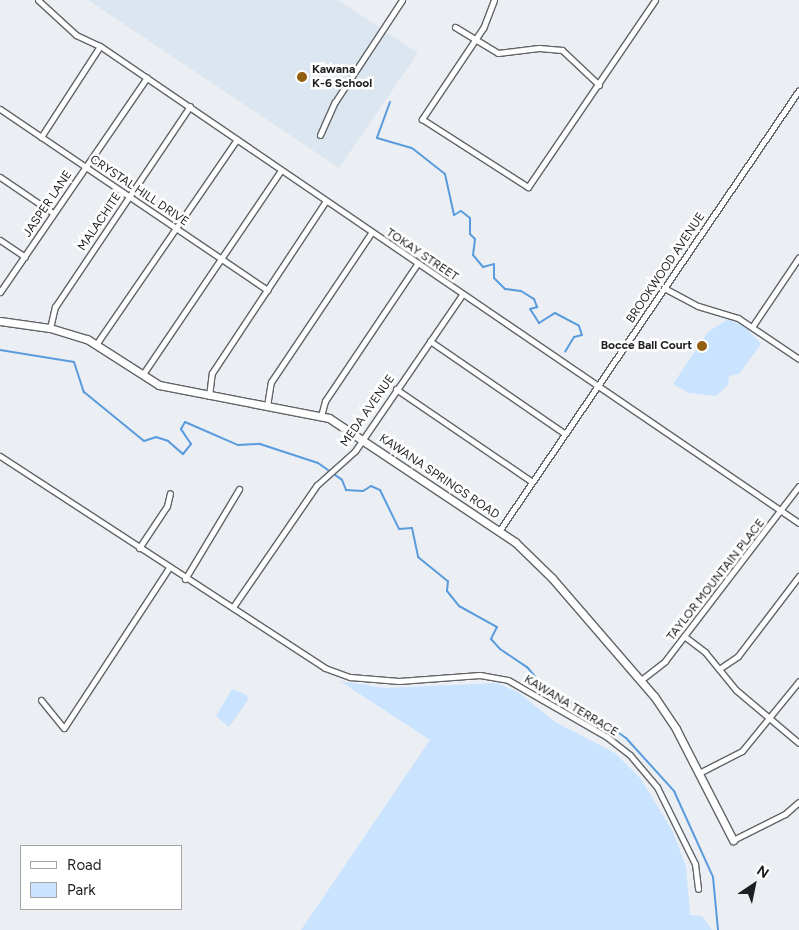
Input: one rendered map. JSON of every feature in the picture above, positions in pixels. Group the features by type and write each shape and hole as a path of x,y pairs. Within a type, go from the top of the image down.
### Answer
{"street":[{"name":"TOKAY STREET","path":"38,0 76,35 100,46 190,106 416,264 799,523"},
{"path":"320,135 335,102 401,0"},
{"path":"494,0 474,40 422,119 528,188 655,0"},
{"path":"455,27 498,53 539,48 562,50 599,85"},
{"path":"41,137 100,46"},
{"name":"JASPER LANE","path":"0,292 147,77"},
{"name":"BROOKWOOD AVENUE","path":"499,531 531,481 799,90"},
{"name":"MALACHITE","path":"50,328 55,307 190,106"},
{"name":"CRYSTAL HILL DRIVE","path":"0,109 267,290"},
{"path":"97,344 237,139"},
{"path":"143,374 281,170"},
{"path":"0,177 53,213"},
{"path":"209,396 212,373 326,201"},
{"path":"266,406 271,382 371,233"},
{"path":"0,240 25,257"},
{"path":"752,327 799,257"},
{"path":"322,416 325,401 416,264"},
{"path":"664,288 752,327 799,359"},
{"name":"MEDA AVENUE","path":"233,607 322,479 363,438 462,295"},
{"name":"KAWANA SPRINGS ROAD","path":"0,321 50,328 97,344 160,385 209,396 322,416 363,438 499,531 532,556 641,680 676,729 733,840"},
{"path":"430,341 564,433"},
{"path":"396,389 531,481"},
{"name":"KAWANA TERRACE","path":"0,456 168,569 233,607 326,668 350,677 399,681 480,675 508,680 607,737 630,755 657,787 685,840 698,889"},
{"name":"TAYLOR MOUNTAIN PLACE","path":"641,680 665,661 782,511 799,486"},
{"path":"185,579 239,488"},
{"path":"139,548 167,506 170,493"},
{"path":"42,700 64,728 168,569"},
{"path":"719,670 738,656 799,576"},
{"path":"684,636 770,719 799,744"},
{"path":"699,773 733,759 770,719 799,681"},
{"path":"733,840 785,814 799,802"}],"shaded area":[{"name":"Kawana K-6 School","path":"88,0 338,0 418,53 339,168"}],"green space":[{"path":"728,319 745,327 761,344 739,374 729,376 728,385 716,396 689,393 673,384 708,332"},
{"path":"340,681 385,688 496,683 518,692 555,722 615,753 641,779 673,832 686,867 690,915 702,916 712,930 301,930 430,740"},
{"path":"232,689 247,695 248,700 229,727 216,716"}],"waterway":[{"path":"390,102 377,138 412,148 445,174 454,215 461,211 470,218 470,234 475,239 473,255 483,267 494,264 494,278 505,289 521,291 534,299 537,307 530,309 539,323 555,313 579,326 582,335 574,337 565,352"},
{"path":"0,350 74,362 84,392 144,441 156,437 168,441 183,454 191,444 181,429 185,422 238,445 260,444 318,463 342,480 346,490 363,491 371,486 380,490 399,529 412,528 418,557 448,581 447,591 459,606 497,627 491,639 500,649 527,667 556,701 580,705 626,738 674,791 713,877 718,930"}],"place":[{"name":"Kawana K-6 School","path":"302,77"},
{"name":"Bocce Ball Court","path":"702,346"}]}
